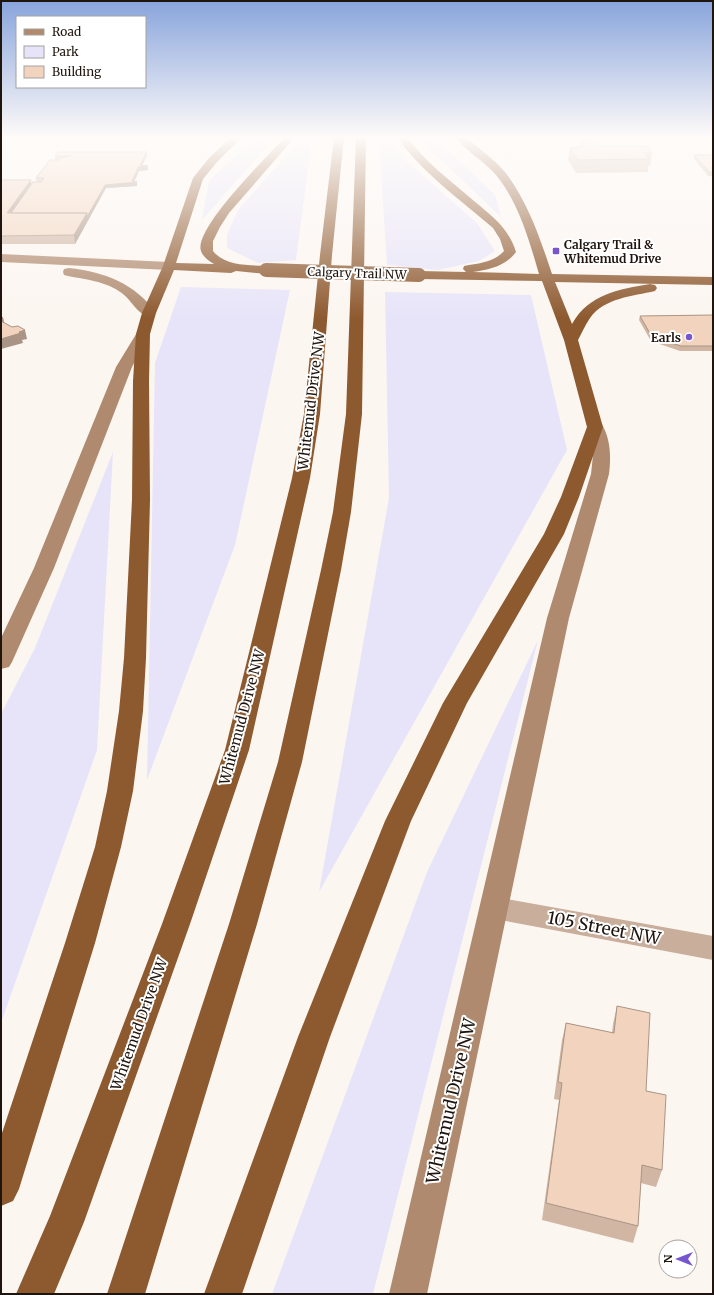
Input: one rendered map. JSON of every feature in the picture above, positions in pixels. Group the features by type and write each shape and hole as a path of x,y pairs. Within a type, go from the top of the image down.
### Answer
{"highway":[{"path":"1,1189 80,943 108,847 120,791 131,710 137,620 146,323 169,266 192,197"},
{"path":"236,197 224,211 213,229 206,246 207,251 215,259 233,267 266,270"},
{"name":"Whitemud Drive NW","path":"35,1294 66,1222 176,924 236,750 287,543 305,456 312,414 332,197"},
{"path":"126,1294 243,924 290,762 342,512 354,414 360,197"},
{"path":"419,275 487,266 505,259 510,252 506,239 497,226 464,197"},
{"path":"223,1294 314,1037 398,821 455,703 554,534 570,498 596,427 570,340 530,226 517,197"},
{"name":"Calgary Trail NW","path":"169,266 419,275 707,281"},
{"path":"570,340 589,310 602,302 632,292 707,281"}],"street":[{"name":"Calgary Trail NW","path":"1,258 169,266"},
{"path":"1,263 29,269 73,273 111,282 130,293 146,323 124,367 44,568 1,662"},
{"name":"Whitemud Drive NW","path":"408,1294 495,908 558,618 598,483 603,460 602,446 596,427"},
{"name":"105 Street NW","path":"495,908 713,948"}],"green space":[{"path":"206,197 222,197 202,220"},
{"path":"249,197 304,197 296,260 258,263 227,248 227,235 238,210"},
{"path":"383,197 448,197 477,223 495,251 479,261 438,270 387,265"},
{"path":"480,197 496,197 501,217"},
{"path":"181,287 290,290 235,545 147,780 155,363"},
{"path":"385,292 531,295 567,450 319,892 389,498"},
{"path":"113,452 97,750 1,1023 1,714 35,648"},
{"path":"538,640 373,1294 272,1294 427,872"}],"building":[{"path":"1,197 18,197 7,213 87,213 74,235 1,236"},
{"path":"22,197 98,197 87,217 87,213 11,213"},
{"path":"713,315 713,346 681,346 652,337 640,316"},
{"path":"1,321 12,327 18,326 25,330 19,332 21,333 1,339"},
{"path":"617,1006 650,1013 646,1091 666,1095 662,1170 642,1165 638,1226 546,1203 562,1083 558,1082 566,1023 614,1033"}],"place":[{"name":"Calgary Trail & Whitemud Drive","path":"556,251"},
{"name":"Earls","path":"689,337"}]}
